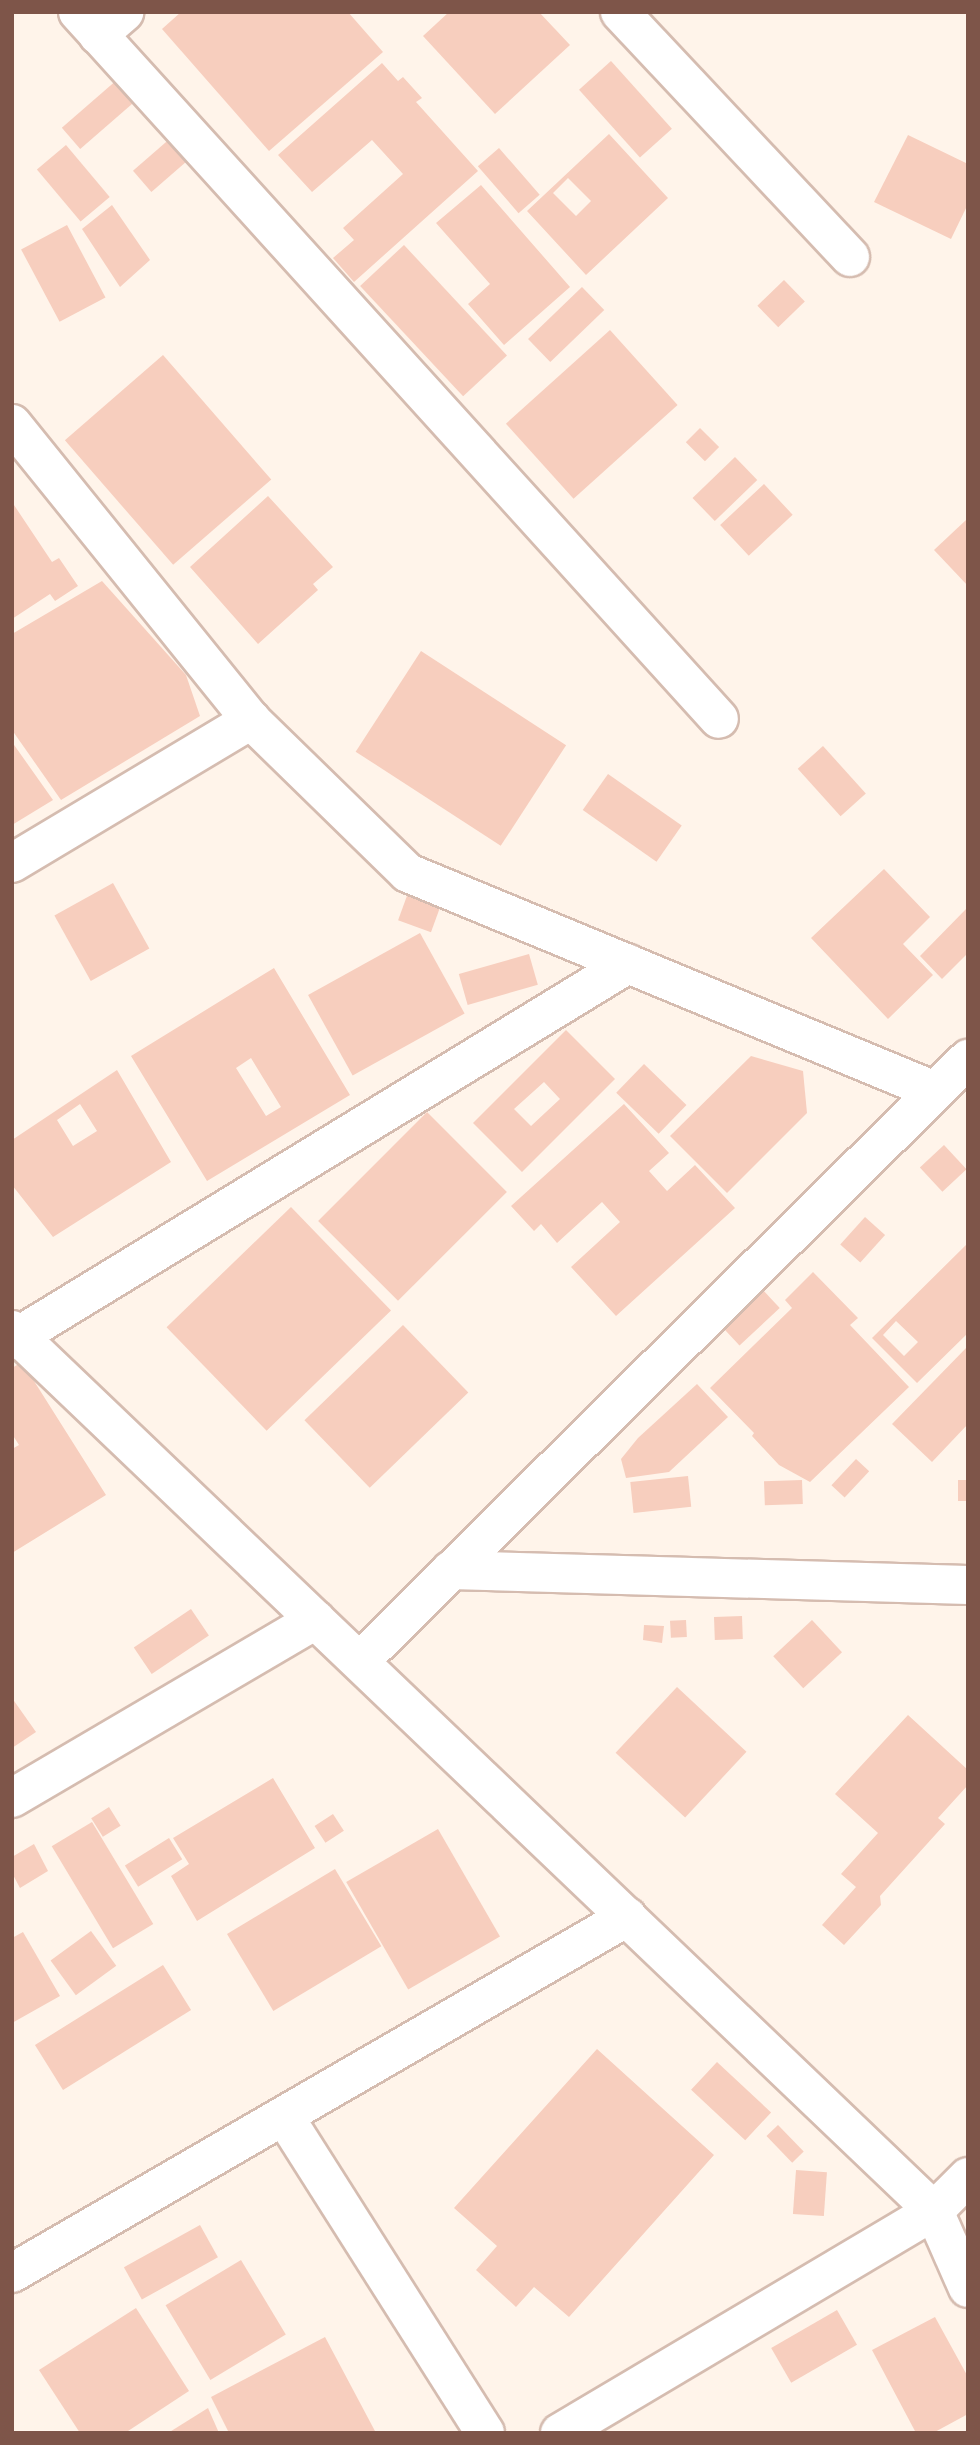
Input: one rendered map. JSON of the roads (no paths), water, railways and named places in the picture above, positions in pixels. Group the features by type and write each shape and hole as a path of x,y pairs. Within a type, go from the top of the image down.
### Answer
{"street":[{"path":"620,12 850,257"},
{"path":"100,20 719,719"},
{"path":"12,424 251,720 408,873 935,1091"},
{"path":"12,863 251,720"},
{"path":"628,964 14,1335 934,2211 968,2288"},
{"path":"359,1661 968,1059"},
{"path":"451,1570 968,1585"},
{"path":"12,1798 316,1620"},
{"path":"12,2273 627,1917"},
{"path":"284,2116 485,2433"},
{"path":"560,2433 934,2211 968,2177"}]}
